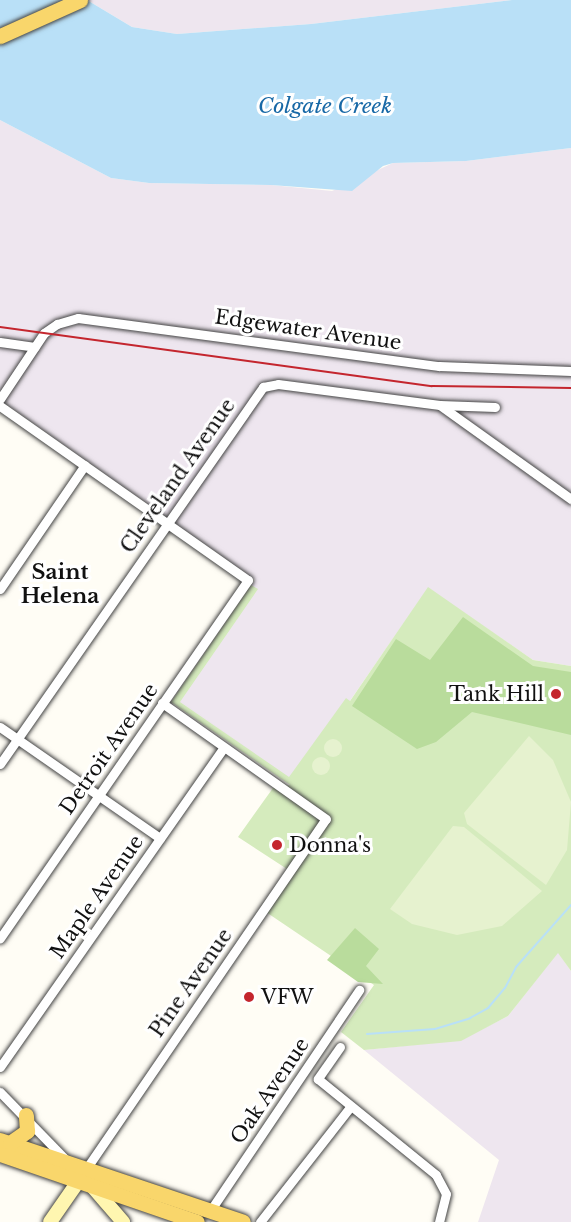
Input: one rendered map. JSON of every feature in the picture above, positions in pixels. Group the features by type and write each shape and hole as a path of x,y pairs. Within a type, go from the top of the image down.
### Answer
{"main road":[{"path":"0,36 80,0"},
{"path":"3,1146 27,1131 26,1115"},
{"path":"3,1146 197,1222"},
{"path":"3,1146 70,1164 86,1178 243,1222"}],"street":[{"name":"Edgewater Avenue","path":"35,347 44,333 63,321 89,318 439,366 571,371"},
{"path":"0,342 35,347 0,399"},
{"name":"Cleveland Avenue","path":"0,764 263,387 278,384 306,386 440,405"},
{"path":"440,405 495,408"},
{"path":"440,405 571,499"},
{"path":"0,406 167,523"},
{"path":"0,589 85,465"},
{"name":"Detroit Avenue","path":"0,938 248,580 167,523"},
{"path":"162,703 223,748"},
{"path":"0,727 160,838"},
{"name":"Pine Avenue","path":"86,1178 327,819 223,748"},
{"name":"Maple Avenue","path":"0,1067 223,748"},
{"name":"Oak Avenue","path":"210,1211 358,990"},
{"path":"340,1047 318,1078 442,1183 446,1199 439,1222"},
{"path":"0,1092 26,1115 70,1164"},
{"path":"260,1222 351,1106"},
{"path":"50,1222 86,1178 123,1222"}],"shaded area":[{"path":"87,0 512,0 311,24 177,34 132,27"},
{"path":"0,120 111,178 149,183 271,185 332,191 393,163 466,161 571,148 571,666 533,660 428,588 291,786 171,702 255,580 0,400"},
{"path":"558,952 571,971 571,1222 478,1222 499,1160 364,1050 461,1040 508,1016"}],"green space":[{"path":"251,585 258,589 180,702 289,777 346,698 350,701 428,587 533,660 571,666 571,971 558,953 508,1016 461,1041 364,1050 341,1032 374,985 260,908 287,869 238,837 273,788 290,785 171,702"},
{"path":"463,617 533,666 571,672 571,735 472,712 436,742 417,749 352,706 396,639 430,660"},
{"path":"529,736 553,760 571,802 567,850 546,885 467,824 464,813"},
{"path":"333,739 339,742 342,748 339,754 333,757 327,754 324,748 327,742"},
{"path":"321,757 327,760 330,766 327,772 321,775 315,772 312,766 315,760"},
{"path":"453,826 464,827 542,891 502,926 457,935 412,924 390,909"},
{"path":"355,928 379,949 366,966 383,984 358,982 327,960"}],"water":[{"name":"Colgate Creek","path":"0,0 87,0 132,27 177,34 311,24 512,0 571,0 571,148 466,161 393,163 383,166 352,191 271,185 149,183 111,178 0,120"}],"waterway":[{"path":"367,1034 435,1029 470,1018 488,1008 505,988 516,967 571,905"}],"railway":[{"path":"0,327 432,386 571,388"}],"place":[{"name":"Tank Hill","path":"556,694"},
{"name":"Donna's","path":"277,845"},
{"name":"VFW","path":"249,997"}],"district":[{"name":"Saint Helena","path":"60,584"}]}
